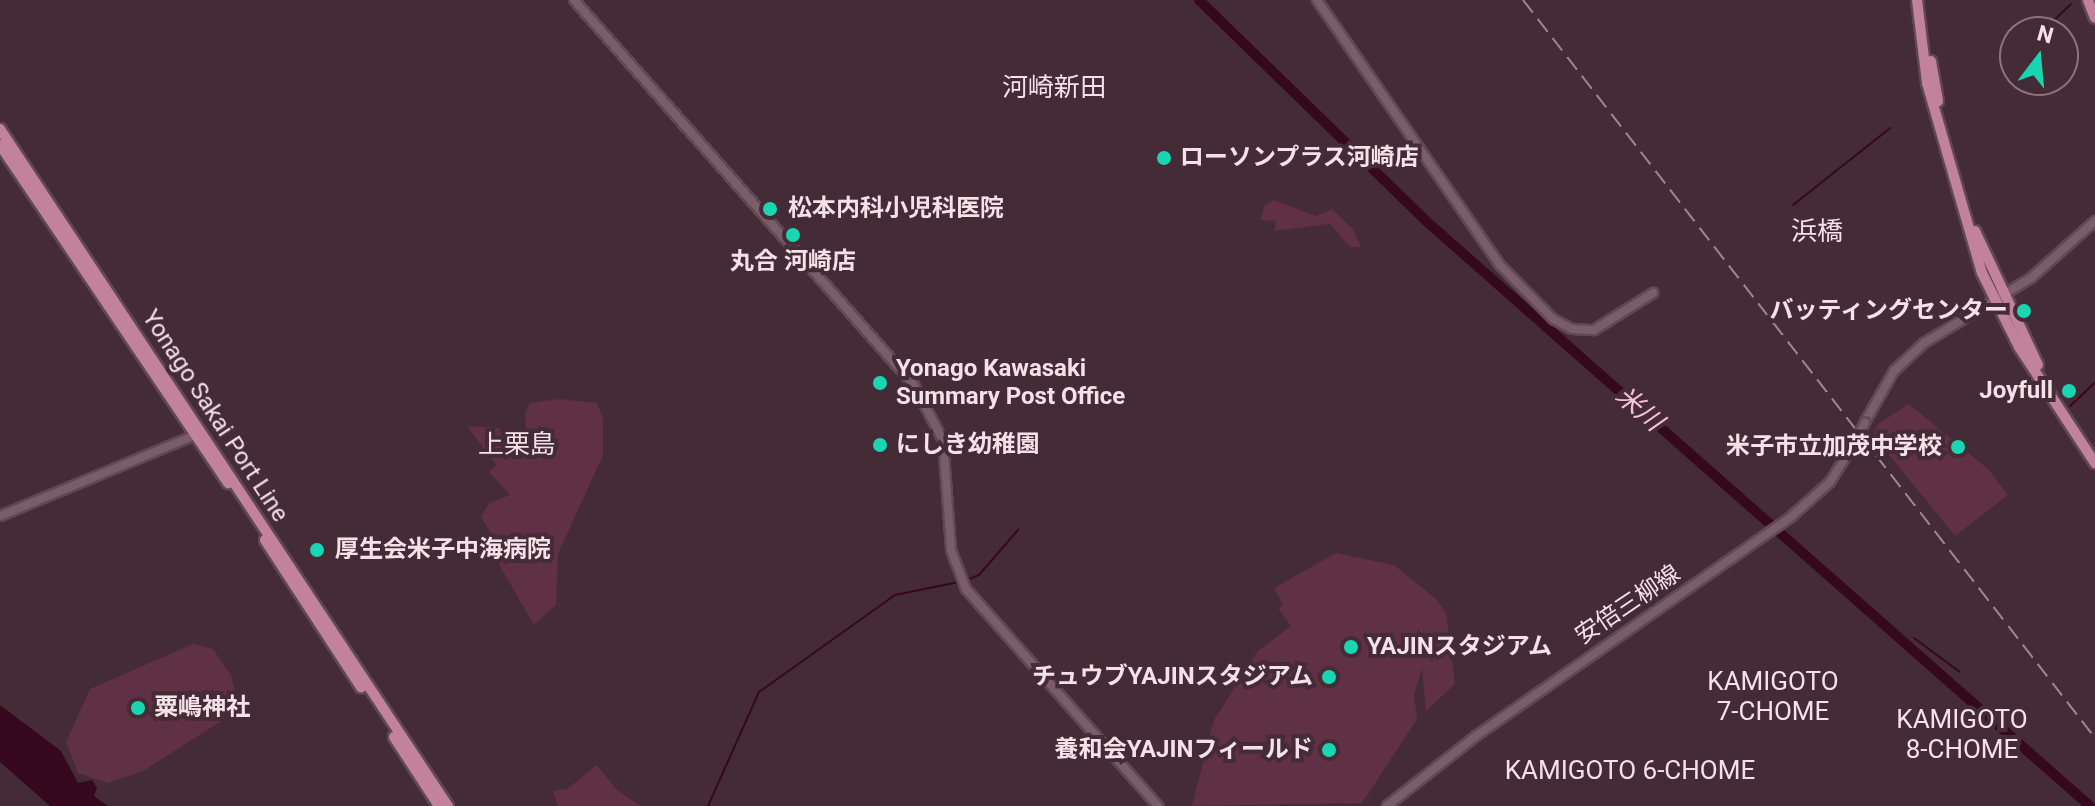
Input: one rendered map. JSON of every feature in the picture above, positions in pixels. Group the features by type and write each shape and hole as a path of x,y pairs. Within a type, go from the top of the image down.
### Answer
{"main road":[{"path":"1920,0 1927,83 1941,141 1999,300 2095,463"},
{"path":"2088,0 2095,18"},
{"name":"Yonago Sakai Port Line","path":"0,129 448,806"},
{"name":"Yonago Sakai Port Line","path":"0,145 196,435 439,806"},
{"path":"1999,300 2054,392 2095,452"}],"street":[{"path":"574,0 914,385 943,440 951,550 966,589 1158,806"},
{"path":"1317,0 1500,265 1553,319 1572,329 1594,330 1653,293"},
{"path":"1999,300 2068,250 2095,221"},
{"name":"安倍三柳線","path":"1387,806 1487,728 1779,525 1830,482 1904,360 1930,338 1999,300"},
{"path":"0,516 196,435"}],"shaded area":[{"path":"1274,200 1316,216 1332,209 1353,229 1361,247 1350,247 1330,224 1274,231 1276,221 1261,220 1264,206"},
{"path":"559,399 597,403 603,418 603,455 558,554 556,605 534,625 497,561 494,538 481,517 489,503 510,495 489,472 496,465 467,426 500,428 505,451 527,444 525,412 530,403"},
{"path":"1909,404 1988,469 2008,495 1955,536 1873,435 1878,424"},
{"name":"チュウブYAJINスタジアム","path":"1336,553 1394,565 1436,599 1446,613 1455,684 1426,711 1422,668 1414,695 1417,719 1362,803 1192,806 1214,720 1258,651 1291,626 1278,608 1283,605 1274,588"},
{"path":"193,644 213,649 231,675 235,692 223,720 143,771 108,783 78,773 66,742 90,689"},
{"path":"0,705 61,751 78,783 92,780 97,788 94,796 108,806 50,806 0,762"},
{"path":"597,765 616,789 640,806 558,806 553,791 567,789"}],"waterway":[{"name":"米川","path":"1199,0 1425,220 2090,806"},
{"path":"2059,16 2071,4"},
{"path":"1793,205 1890,128"},
{"path":"2070,406 2095,383"},
{"path":"966,580 979,575 1018,530"},
{"path":"708,806 759,692 895,595 959,582"},
{"path":"1914,638 1960,672"}],"railway":[{"path":"1523,0 2095,738"}],"place":[{"name":"ローソンプラス河崎店","path":"1164,158"},
{"name":"松本内科小児科医院","path":"770,209"},
{"name":"丸合 河崎店","path":"793,235"},
{"name":"バッティングセンター","path":"2024,311"},
{"name":"Yonago Kawasaki Summary Post Office","path":"880,383"},
{"name":"Joyfull","path":"2069,391"},
{"name":"にしき幼稚園","path":"880,445"},
{"name":"米子市立加茂中学校","path":"1958,447"},
{"name":"厚生会米子中海病院","path":"317,550"},
{"name":"YAJINスタジアム","path":"1351,647"},
{"name":"チュウブYAJINスタジアム","path":"1329,677"},
{"name":"粟嶋神社","path":"138,708"},
{"name":"養和会YAJINフィールド","path":"1329,750"}],"district":[{"name":"河崎新田","path":"1054,88"},
{"name":"浜橋","path":"1817,232"},
{"name":"上栗島","path":"517,445"},
{"name":"KAMIGOTO 7-CHOME","path":"1773,697"},
{"name":"KAMIGOTO 8-CHOME","path":"1962,735"},
{"name":"KAMIGOTO 6-CHOME","path":"1630,771"}]}
